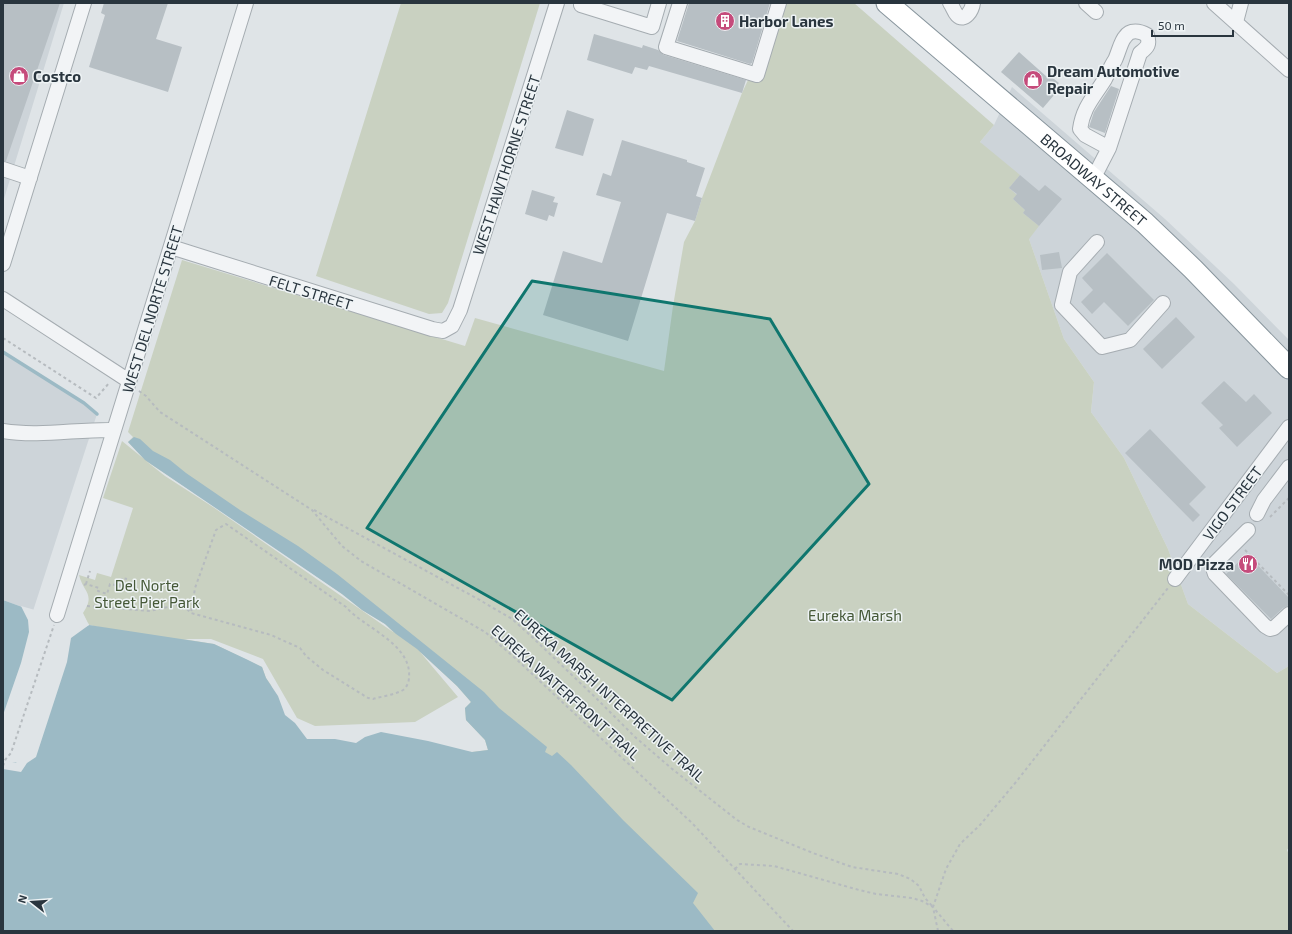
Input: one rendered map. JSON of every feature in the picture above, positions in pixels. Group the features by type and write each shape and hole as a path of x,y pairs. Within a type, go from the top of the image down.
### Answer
{"highway":[{"name":"BROADWAY STREET","path":"887,3 1145,223 1194,269 1289,368"}],"street":[{"path":"3,264 10,221 30,178 84,3"},
{"name":"WEST DEL NORTE STREET","path":"57,616 246,3"},
{"name":"WEST HAWTHORNE STREET","path":"452,326 460,310 557,3"},
{"path":"582,3 581,5 652,27 659,3"},
{"path":"680,3 666,47 757,75 780,3"},
{"path":"950,3 955,13 959,17 964,17 970,14 973,9 973,3"},
{"path":"1214,3 1289,70"},
{"path":"1236,22 1241,3"},
{"path":"1093,179 1109,148 1140,53 1147,48 1149,42 1147,35 1140,31 1133,31 1125,36 1120,50 1104,79 1088,103 1081,120 1080,129 1085,135 1109,148"},
{"path":"3,170 30,178"},
{"path":"1097,242 1070,272 1062,305 1102,347 1130,340 1163,303"},
{"name":"FELT STREET","path":"171,247 432,329 443,331 452,326"},
{"path":"3,299 128,384"},
{"name":"VIGO STREET","path":"1175,579 1289,427"},
{"path":"3,431 19,434 114,430"},
{"path":"1257,514 1264,500 1289,467"},
{"path":"1248,530 1215,563 1213,568 1215,574 1265,626 1270,629 1274,628 1289,614"}],"path":[{"name":"EUREKA WATERFRONT TRAIL","path":"3,338 96,398 112,380 128,384 143,393 160,412 312,510 342,546 356,557 471,623 491,637 521,663 692,823 793,931"},
{"name":"EUREKA MARSH INTERPRETIVE TRAIL","path":"312,510 478,599 512,619 636,737 671,768 737,820 763,833 852,867 898,874 908,878 919,886 925,898 953,931"},
{"path":"88,606 150,611 177,605 186,608 191,613 271,635 300,648 306,656 323,670 368,698 373,699 404,689 409,682 410,672 405,658 393,644 360,618 353,615 346,607 226,524 216,530 195,588 191,613"},
{"path":"1237,540 1289,595"},
{"path":"90,572 85,585 99,588 98,591 107,594 110,584 120,586 122,578 127,579"},
{"path":"938,931 933,907 946,869 960,844 980,825 1016,782 1175,579"},
{"path":"3,766 5,760 11,753 57,616"},
{"path":"735,869 740,864 774,866 876,894 912,898 933,907"}],"highlighted area":[{"path":"532,281 770,319 869,484 672,700 367,528"}],"shaded area":[{"name":"Costco","path":"3,3 64,3 3,202"},
{"path":"1012,87 1165,219 1234,284 1289,340 1289,666 1277,673 1188,604 1168,549 1124,458 1091,412 1094,382 1064,339 1029,239 1023,213 1013,199 1009,188 980,142 994,125"},
{"path":"3,352 84,403 97,414 33,611 3,600"}],"green space":[{"path":"401,3 540,3 448,303 442,313 429,314 316,276"},
{"name":"Eureka Marsh","path":"784,3 854,3 994,125 980,142 1020,175 1009,188 1017,195 1013,199 1025,210 1023,213 1039,226 1029,239 1064,339 1094,382 1091,412 1124,458 1168,549 1188,604 1277,673 1289,666 1289,847 1287,850 1289,855 1289,931 92,931 3,769 20,772 103,628 89,625 83,613 87,607 89,597 79,575 95,580 97,573 111,577 133,508 103,498 122,441 144,459 128,442 133,437 128,432 182,260 465,346 475,318 664,371 684,242 695,221 702,198 742,93","holes":["146,461 240,523 342,594 362,610 385,624 393,632 213,507 165,476","183,639 211,639 263,659 297,718 315,726 415,722 458,697 420,652 457,686 471,702 465,708 466,720 485,740 488,750 472,752 289,743 271,685 266,678 262,667 214,644"]}],"water":[{"path":"134,437 140,439 153,451 170,460 186,473 240,510 298,546 337,574 484,692 499,708 547,747 545,752 552,756 557,752 623,820 698,893 693,903 715,931 3,931 3,758 9,762 22,762 70,634 89,625 214,644 262,667 266,678 278,696 285,715 295,723 307,739 335,739 356,743 365,737 381,732 428,741 472,752 488,750 485,740 466,720 465,708 471,702 457,686 417,649 385,624 362,610 342,594 145,460 128,442"},
{"path":"3,600 33,611 33,621 3,733"}],"pier":[{"path":"21,606 35,610 31,650 5,734 3,735 3,715 21,663 29,632 28,620"},
{"path":"88,623 89,625 71,638 67,662 36,757 27,763 21,772 3,769 3,756 5,760 16,763 18,760 21,760 57,648 69,632"}],"building":[{"name":"Costco","path":"3,3 60,3 6,161 3,161"},
{"path":"104,3 168,3 156,39 182,47 168,92 89,67 105,15 101,13"},
{"name":"Harbor Lanes","path":"689,3 770,3 752,63 750,64 677,41"},
{"path":"594,34 642,48 643,45 658,50 664,55 746,80 742,93 649,66 647,70 635,67 632,74 587,60"},
{"name":"Dream Automotive Repair","path":"1019,52 1047,77 1049,75 1059,83 1057,85 1060,88 1043,108 1001,72"},
{"path":"1111,86 1119,89 1105,133 1089,127 1094,112"},
{"path":"567,110 594,119 583,156 555,148"},
{"path":"622,140 687,160 687,162 705,168 696,196 702,198 695,221 667,213 628,341 543,315 563,251 602,263 621,202 596,195 603,173 611,176"},
{"path":"1020,175 1039,191 1045,185 1062,199 1039,226 1023,213 1025,210 1013,199 1017,194 1009,188"},
{"path":"532,190 555,197 553,202 558,203 554,217 549,215 547,221 525,214"},
{"path":"1059,252 1062,268 1042,270 1040,255"},
{"path":"1107,253 1154,300 1128,326 1104,302 1092,314 1081,302 1093,290 1082,278"},
{"path":"1176,317 1195,337 1162,369 1143,349"},
{"path":"1224,381 1246,402 1254,394 1272,413 1237,447 1219,428 1223,425 1201,403"},
{"path":"1150,429 1206,487 1189,504 1200,515 1193,522 1125,453"},
{"path":"1247,554 1289,598 1289,605 1283,608 1271,619 1226,574"}],"waterway":[{"path":"3,352 84,403 97,414"}],"place":[{"name":"Harbor Lanes","path":"725,21"},
{"name":"Costco","path":"19,76"},
{"name":"Dream Automotive Repair","path":"1033,80"},
{"name":"MOD Pizza","path":"1248,564"}],"park label":[{"name":"Del Norte Street Pier Park","path":"147,594"}]}
